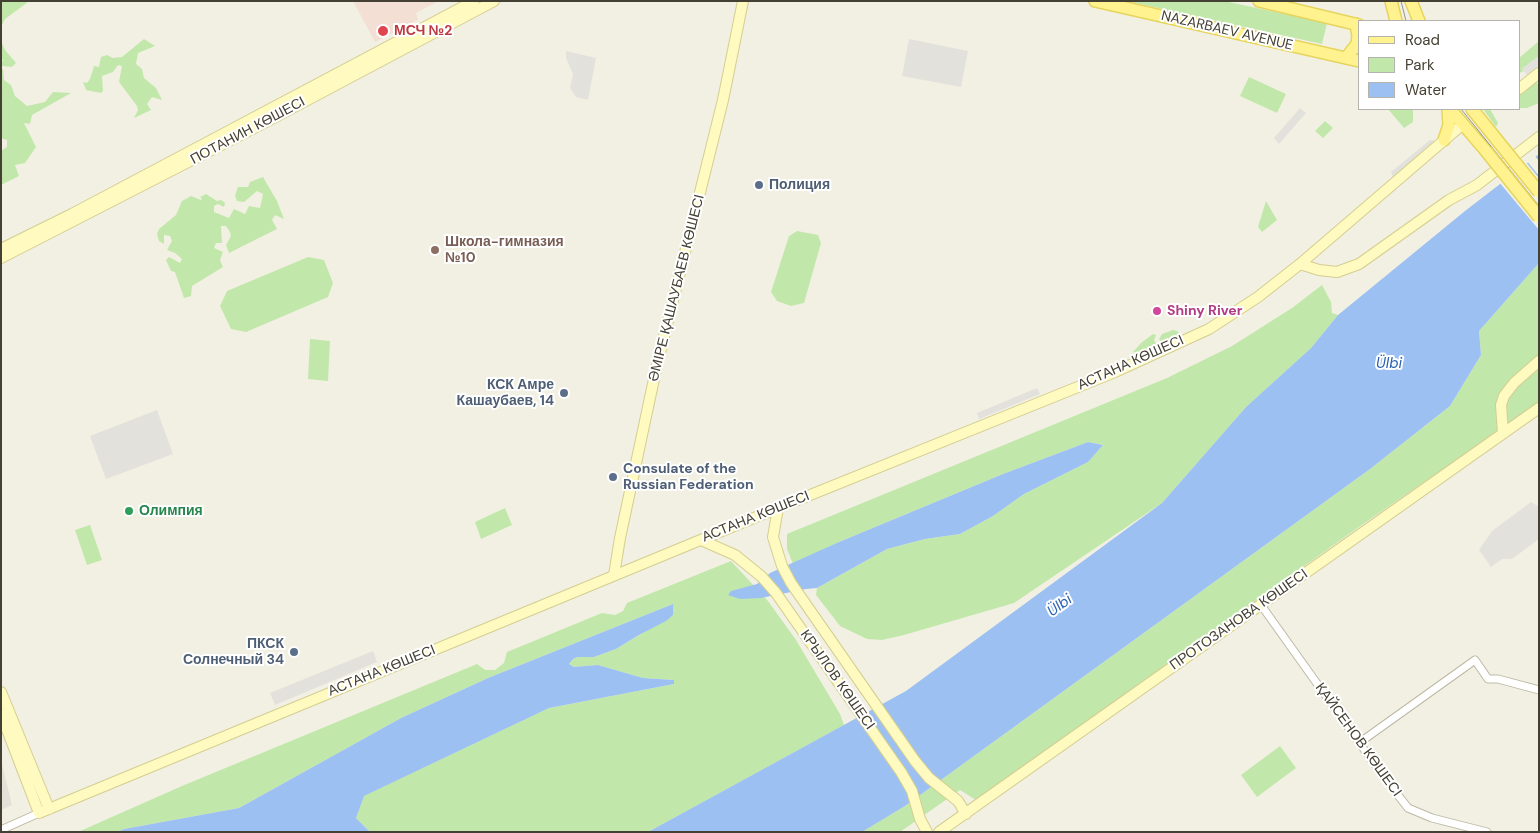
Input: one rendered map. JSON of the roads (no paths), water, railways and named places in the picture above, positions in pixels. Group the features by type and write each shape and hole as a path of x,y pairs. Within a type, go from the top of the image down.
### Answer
{"main road":[{"name":"ПОТАНИН КӨШЕСІ","path":"1,249 72,214 474,1"},
{"name":"ПОТАНИН КӨШЕСІ","path":"1,258 258,126 494,1"},
{"name":"ӘМІРЕ ҚАШАУБАЕВ КӨШЕСІ","path":"614,575 622,528 658,365 720,109 743,1"},
{"name":"NAZARBAEV AVENUE","path":"1095,1 1358,61"},
{"path":"1258,1 1357,24 1358,36 1356,44 1346,58"},
{"path":"1391,1 1396,20"},
{"path":"1411,1 1419,20"},
{"path":"1520,88 1539,73"},
{"path":"1444,140 1449,125 1449,110"},
{"path":"1450,110 1539,217"},
{"path":"1473,110 1539,192"},
{"name":"АСТАНА КӨШЕСІ","path":"38,813 614,575 1114,372 1205,330 1258,297 1300,264 1463,124"},
{"path":"1300,264 1319,270 1337,272 1359,264 1449,200 1477,185 1539,137"},
{"path":"1503,433 1501,405 1504,396 1514,383 1539,361"},
{"name":"ПРОТОЗАНОВА КӨШЕСІ","path":"944,830 1118,704 1539,408"},
{"name":"КРЫЛОВ КӨШЕСІ","path":"778,508 773,537 782,566 791,583 915,761 929,778 954,798 966,814"},
{"name":"КРЫЛОВ КӨШЕСІ","path":"701,540 735,555 762,577 776,593 901,772 912,791 920,819 927,832"},
{"path":"1,692 49,809"},
{"path":"1,714 38,813"}],"street":[{"name":"ҚАЙСЕНОВ КӨШЕСІ","path":"1261,605 1359,743 1408,808 1432,818 1487,832"},
{"path":"1359,743 1475,660 1488,679 1498,679 1539,690"},
{"name":"АСТАНА КӨШЕСІ","path":"1,830 38,813"}],"water":[{"name":"Ülbi","path":"1539,154 1539,263 1479,331 1481,355 1450,406 1370,469 905,806 862,832 648,832 906,691 1162,503 1246,407 1311,348 1338,315 1465,211"},
{"path":"1088,442 1103,445 1088,462 1024,494 993,516 960,534 925,539 887,549 817,588 761,598 740,599 728,595 731,591 757,584 770,573 839,542 1003,474"},
{"path":"673,604 673,615 666,621 616,649 594,657 578,657 569,664 574,667 598,665 643,678 674,680 674,684 549,708 364,796 356,818 370,832 117,832 124,829 239,808 401,718 488,678"}],"tram line":[{"path":"1401,1 1406,20"},
{"path":"1462,110 1539,206"}],"place":[{"name":"МСЧ №2","path":"383,31"},
{"name":"Полиция","path":"759,185"},
{"name":"Школа-гимназия №10","path":"435,250"},
{"name":"Shiny River","path":"1157,311"},
{"name":"КСК Амре Кашаубаев, 14","path":"564,393"},
{"name":"Consulate of the Russian Federation","path":"613,477"},
{"name":"Олимпия","path":"129,511"},
{"name":"ПКСК Солнечный 34","path":"294,652"}]}
